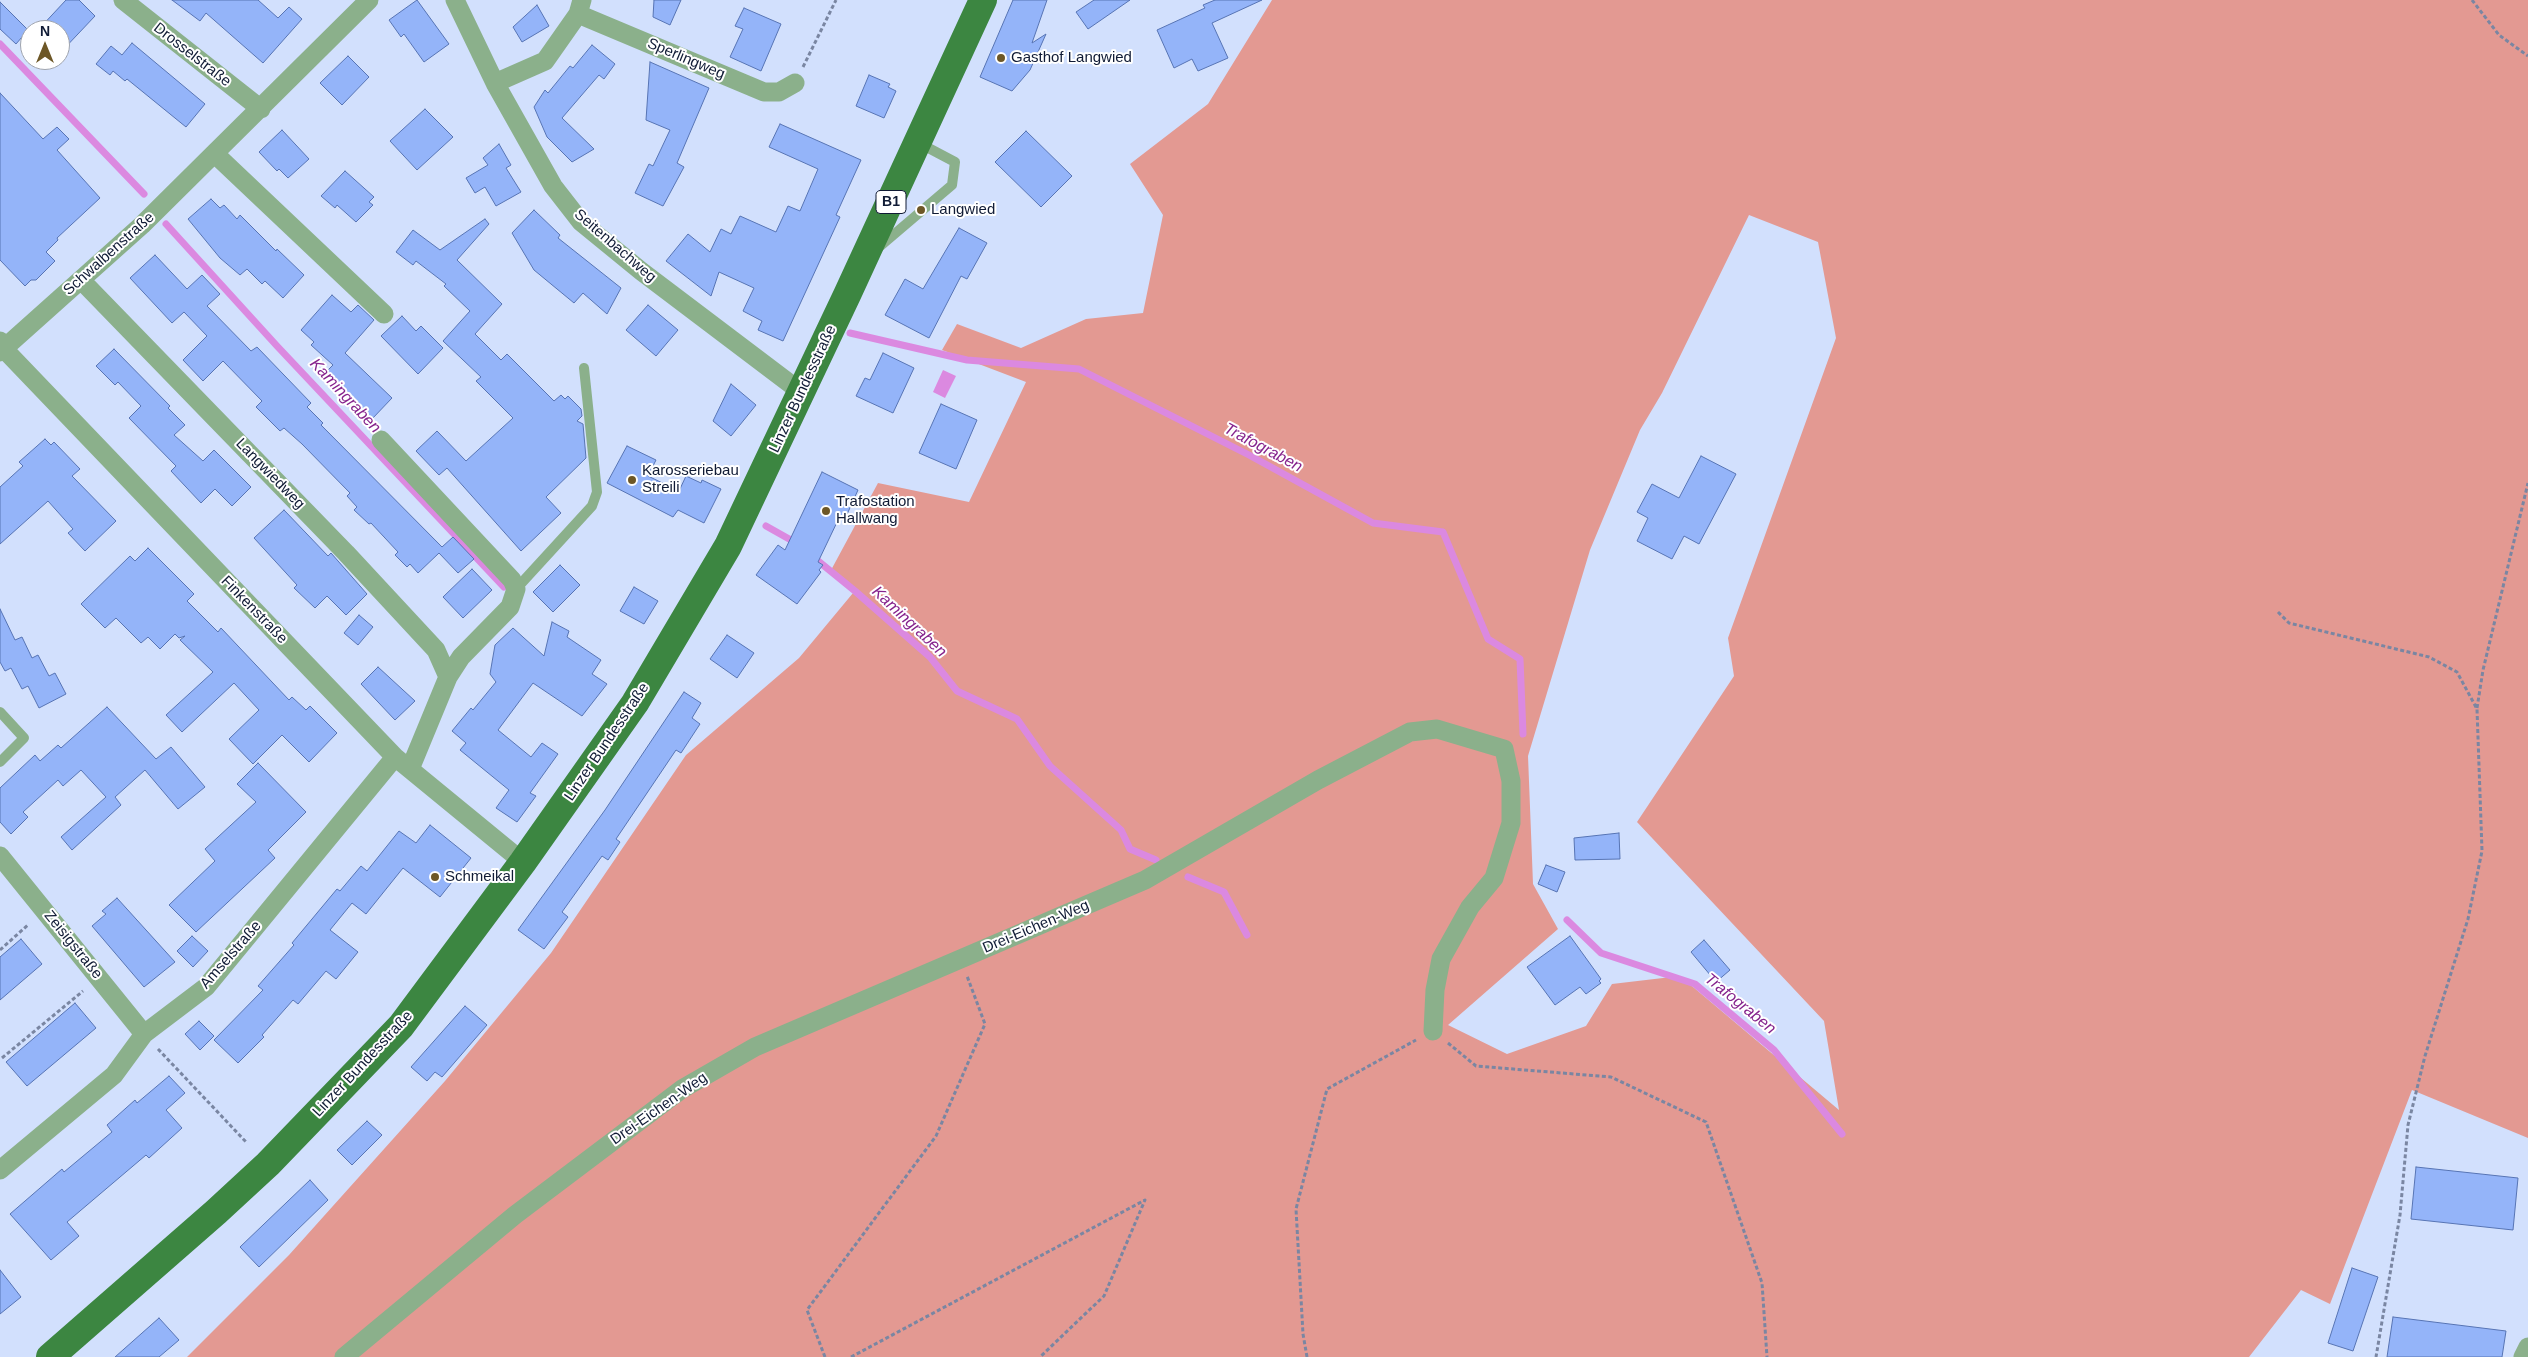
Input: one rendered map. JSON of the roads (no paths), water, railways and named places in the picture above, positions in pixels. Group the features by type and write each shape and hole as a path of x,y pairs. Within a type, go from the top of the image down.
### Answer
{"main road":[{"name":"Linzer Bundesstraße","path":"50,1357 216,1212 350,1081 401,1026 523,862 635,703 728,546 984,0"}],"street":[{"name":"Drosselstraße","path":"123,0 261,109"},
{"name":"Schwalbenstraße","path":"1,348 81,280 215,154 368,0"},
{"name":"Seitenbachweg","path":"455,0 495,82 552,186 581,222 648,277 801,392"},
{"path":"495,82 545,62 580,7"},
{"name":"Sperlingweg","path":"580,7 764,92 779,92 795,83"},
{"path":"215,154 384,314"},
{"name":"Langwiedweg","path":"81,280 359,566 436,650 448,677"},
{"name":"Finkenstraße","path":"1,348 402,763 523,862"},
{"path":"380,440 512,580 516,589 510,607 461,657 448,677 402,763"},
{"name":"Drei-Eichen-Weg","path":"344,1357 515,1215 682,1089 756,1047 1145,880 1318,780 1410,732 1437,729 1504,749 1511,781 1511,823 1494,878 1470,907 1442,959 1435,990 1433,1031"},
{"name":"Amselstraße","path":"0,1170 114,1075 144,1034 206,987 402,763"},
{"name":"Zeisigstraße","path":"0,856 144,1034"},
{"path":"2523,1357 2528,1347"}],"lane":[{"path":"863,261 952,185 955,162 918,143"},
{"path":"516,589 592,506 597,492 584,368"},
{"path":"0,712 24,738 0,762"}],"waterway":[{"path":"0,44 144,194"},
{"name":"Kamingraben","path":"166,224 277,346 504,587"},
{"name":"Trafograben","path":"850,333 967,360 1079,369 1249,455 1373,523 1443,532 1488,639 1520,659 1523,734"},
{"name":"Kamingraben","path":"766,526 798,544"},
{"name":"Kamingraben","path":"812,556 930,657 957,691 1017,719 1050,766 1121,830 1130,849 1156,860"},
{"path":"1188,877 1224,892 1247,935"},
{"name":"Trafograben","path":"1567,920 1601,953 1695,984 1774,1050 1842,1134"}],"place":[{"name":"Gasthof Langwied","path":"1001,58"},
{"name":"Langwied","path":"921,210"},
{"name":"Karosseriebau Streili","path":"632,480"},
{"name":"Trafostation Hallwang","path":"826,511"},
{"name":"Schmeikal","path":"435,877"}]}
